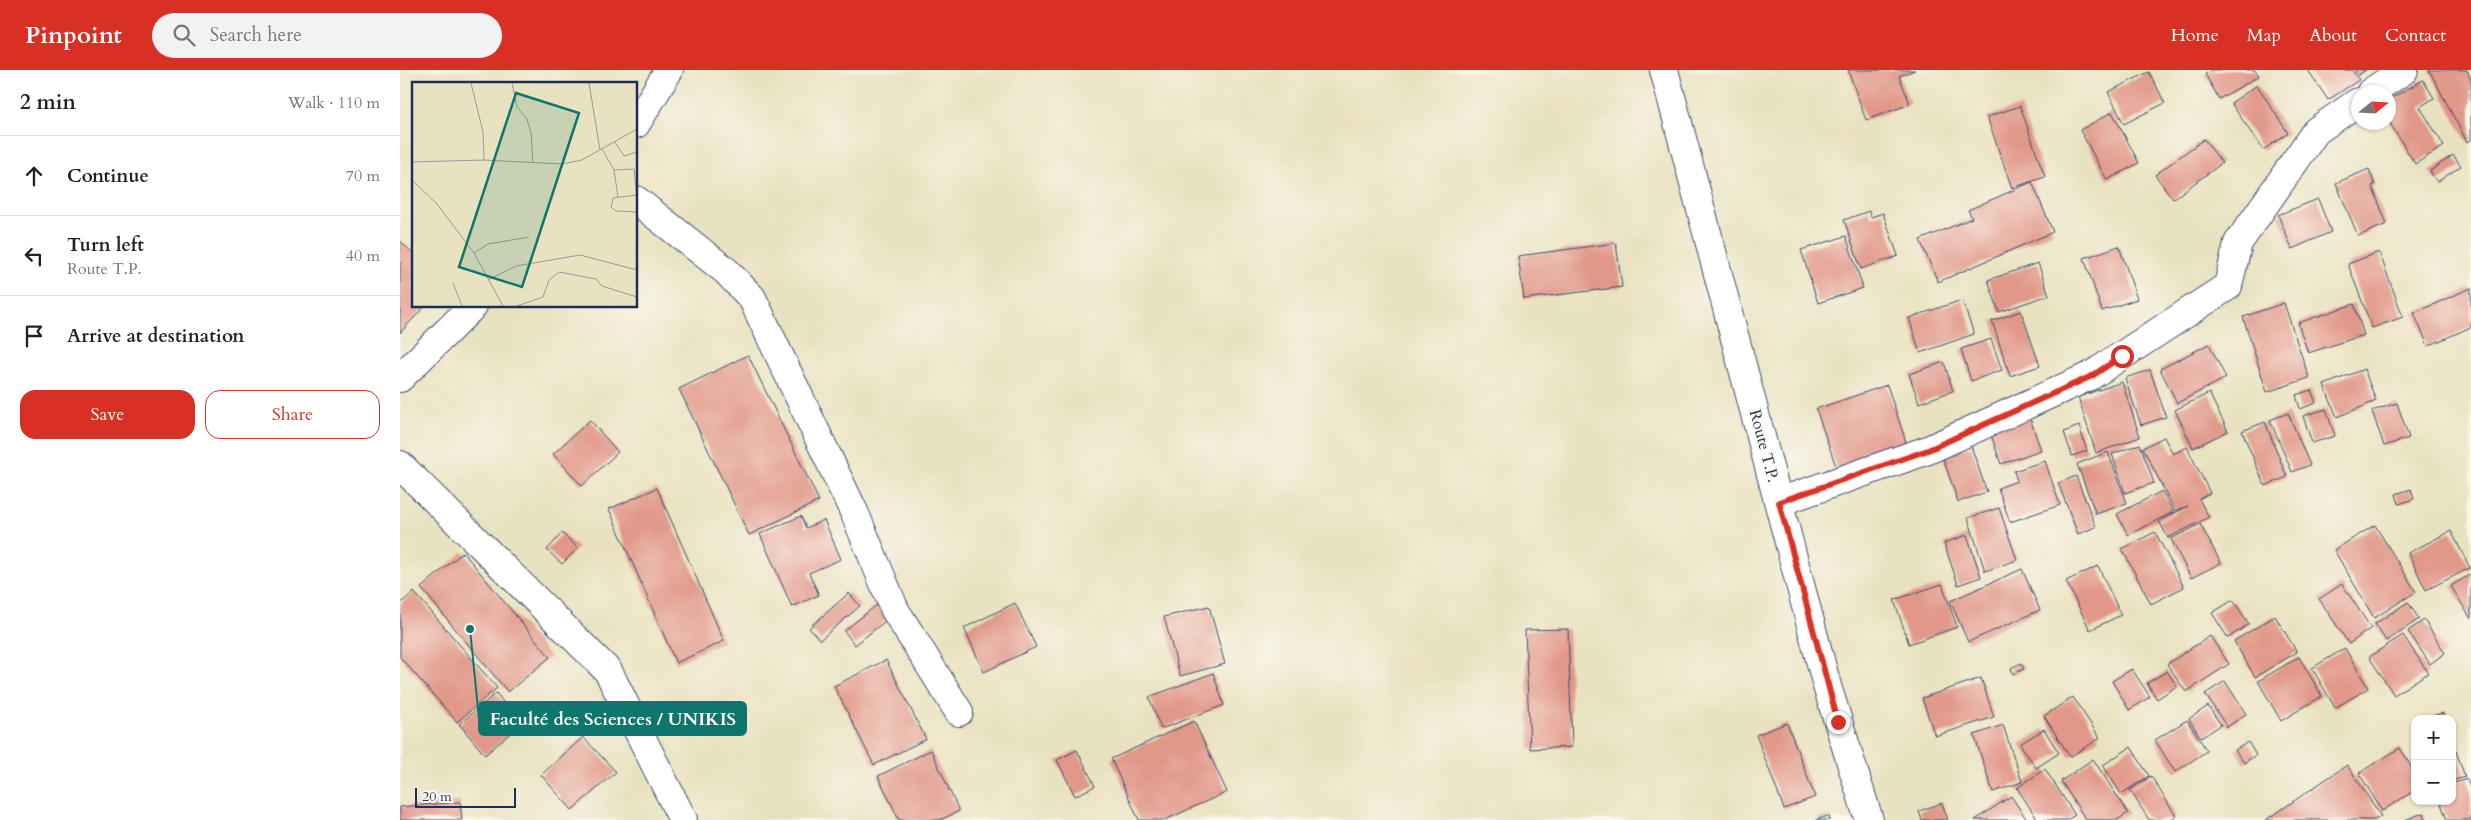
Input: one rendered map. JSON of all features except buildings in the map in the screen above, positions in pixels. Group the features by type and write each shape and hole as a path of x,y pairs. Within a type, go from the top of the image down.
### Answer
{"street":[{"path":"638,121 669,70"},
{"name":"Route T.P.","path":"1664,70 1827,686 1869,820"},
{"path":"2382,85 2404,70"},
{"path":"1779,502 1928,450 2092,376 2228,286 2238,243 2316,131 2351,107"},
{"path":"638,202 726,271 752,298 856,514 895,610 959,712"},
{"path":"400,378 471,308"},
{"path":"400,465 608,671 683,820"}],"place":[{"name":"Faculté des Sciences / UNIKIS","path":"470,629"}],"route":[{"path":"1838,722 1779,502 1928,450 2092,376 2122,356"}]}
